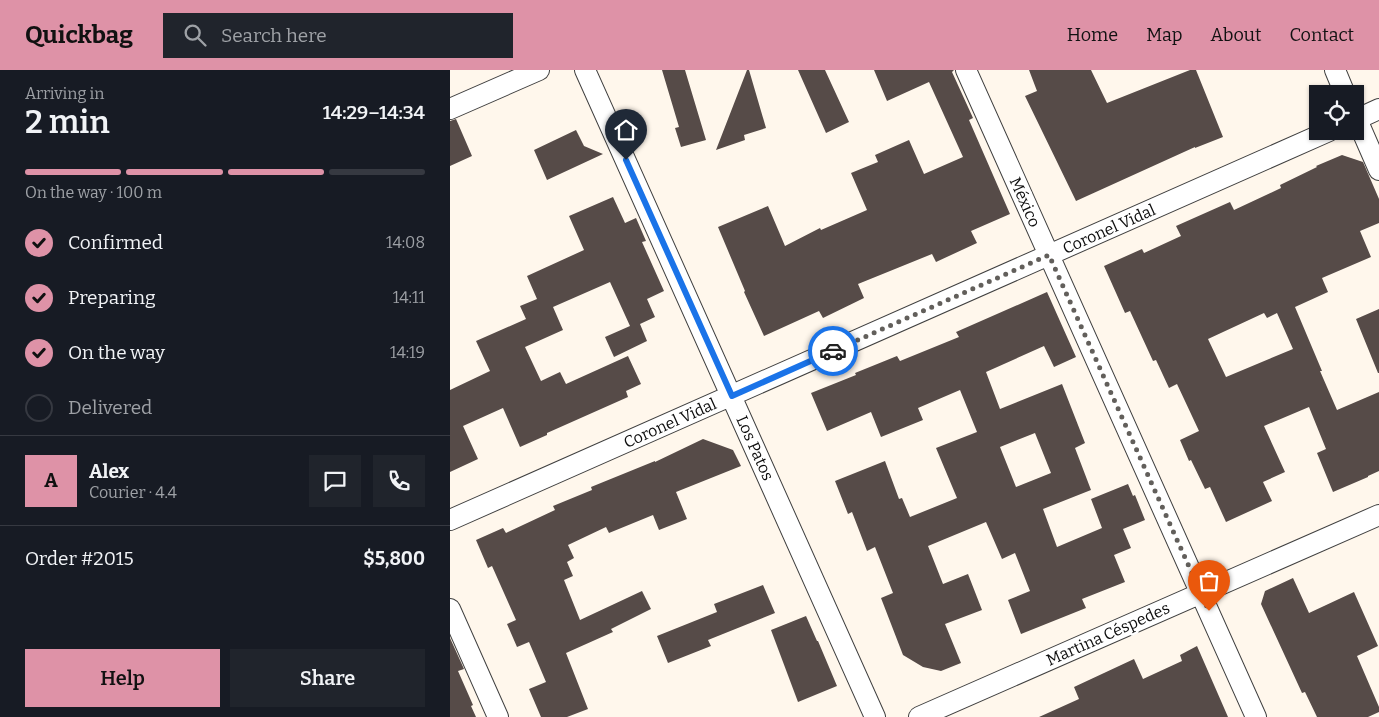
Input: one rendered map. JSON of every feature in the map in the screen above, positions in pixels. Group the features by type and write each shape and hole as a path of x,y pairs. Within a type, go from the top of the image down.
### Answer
{"street":[{"path":"450,110 539,70"},
{"name":"Los Patos","path":"585,70 875,717"},
{"name":"México","path":"966,70 1256,717"},
{"path":"1335,70 1342,85"},
{"path":"1364,115 1379,109"},
{"path":"1364,136 1379,170"},
{"name":"Coronel Vidal","path":"450,520 1310,140"},
{"name":"Martina Céspedes","path":"919,717 1379,515"},
{"path":"450,609 498,717"}],"building":[{"path":"662,70 685,70 706,140 681,147 675,128 679,127"},
{"path":"747,70 749,70 766,128 744,135 745,140 716,150"},
{"path":"798,70 825,70 849,122 826,133"},
{"path":"874,70 954,70 952,72 973,118 969,120 1010,214 971,231 977,243 936,262 932,254 858,284 864,298 823,318 819,311 764,336 718,227 768,206 785,246 820,228 821,230 867,210 851,173 878,162 875,155 909,140 924,174 963,157 929,82 887,101"},
{"path":"1029,70 1091,70 1107,103 1190,70 1196,70 1223,137 1195,147 1076,201 1025,96 1037,91"},
{"path":"456,119 472,156 450,166 450,121"},
{"path":"576,130 584,146 603,154 547,180 534,150"},
{"path":"1342,155 1363,162 1379,199 1379,223 1360,231 1371,257 1322,278 1328,292 1295,307 1337,410 1379,392 1379,471 1333,492 1317,453 1326,449 1309,407 1264,426 1285,472 1263,482 1272,501 1226,522 1210,487 1205,489 1191,460 1189,461 1180,440 1199,431 1177,384 1169,388 1156,360 1153,361 1130,311 1125,313 1104,266 1142,249 1144,253 1181,236 1176,226 1230,202 1234,210 1281,188 1280,185","holes":["1264,313 1267,318 1277,313 1293,349 1226,377 1208,339"]},
{"path":"613,197 625,223 636,218 646,241 642,242 664,291 647,299 655,317 640,324 647,341 614,357 605,337 630,326 610,282 553,307 563,330 525,347 541,381 560,372 566,384 628,356 641,384 626,391 628,397 520,447 503,408 463,426 478,459 450,472 450,390 490,371 476,341 526,319 520,306 537,299 527,276 584,250 569,216"},
{"path":"1047,292 1076,357 1054,367 1044,346 986,372 1000,409 1062,384 1085,443 1075,448 1091,490 1043,509 1057,547 1102,528 1091,499 1128,484 1133,496 1135,495 1145,520 1123,529 1131,548 1114,555 1125,582 1082,599 1086,608 1021,634 1008,600 1030,591 1015,553 1002,559 986,522 928,546 943,584 968,574 982,610 945,624 961,663 941,671 923,667 903,655 881,598 893,593 875,547 867,551 852,512 848,514 835,481 885,461 899,499 902,498 910,517 957,498 936,448 977,432 960,390 918,408 923,420 881,437 871,412 827,431 811,393 897,356 900,361 959,337 956,332","holes":["1035,433 1051,473 1016,487 1000,447"]},
{"path":"1379,309 1379,373 1378,373 1356,319"},
{"path":"703,439 733,450 741,466 676,492 687,519 659,530 653,515 609,533 606,527 568,545 574,558 567,562 573,576 564,580 580,620 642,591 651,609 611,629 613,632 566,653 588,709 567,717 541,717 529,689 546,682 529,642 517,647 507,624 516,620 492,566 488,568 476,540 503,528 506,533 555,510 553,506 592,490 591,487 655,462"},
{"path":"1293,578 1309,613 1354,592 1378,646 1357,656 1379,707 1379,712 1368,717 1317,717 1305,692 1302,693 1261,604 1265,591"},
{"path":"763,585 775,613 708,640 711,646 668,663 657,636 717,612 714,604"},
{"path":"806,616 837,686 798,702 771,630"},
{"path":"450,638 464,669 458,671 473,705 471,706 476,717 450,717"},
{"path":"1197,646 1228,717 1039,717 1079,699 1074,687 1134,659 1143,679 1182,661 1180,655"}],"way so far":[{"path":"833,351 1049,255 1209,611"}],"route":[{"path":"626,160 732,396 833,351"}]}
